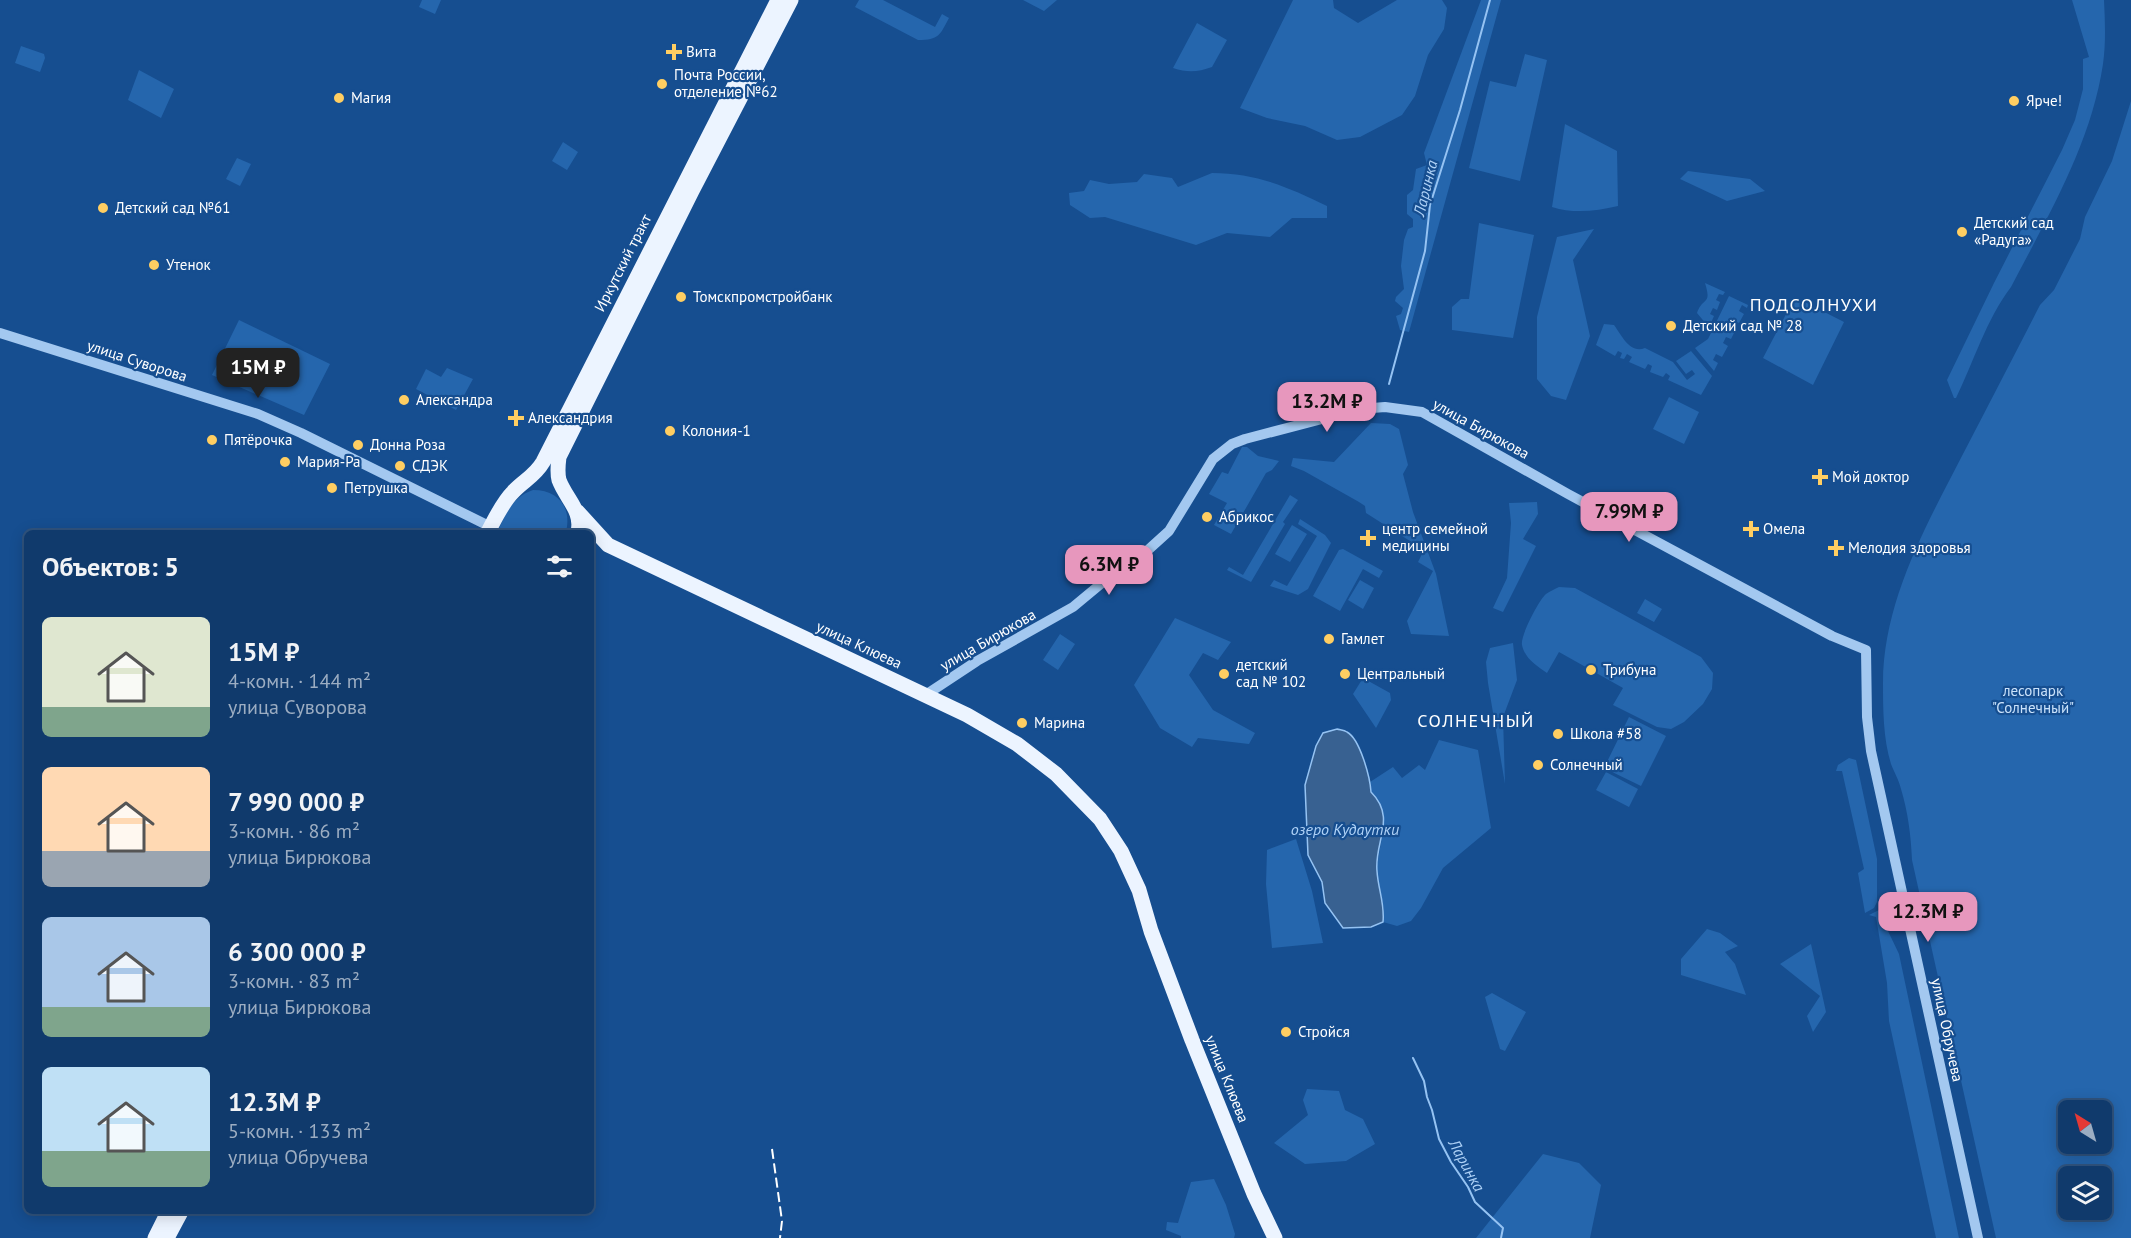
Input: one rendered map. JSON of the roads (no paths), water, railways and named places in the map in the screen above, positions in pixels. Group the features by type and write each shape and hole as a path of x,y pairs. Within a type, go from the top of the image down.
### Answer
{"main road":[{"name":"Иркутский тракт","path":"490,530 514,490 536,474 543,462 778,0"},
{"name":"Иркутский тракт","path":"578,530 577,511 559,480 557,469 560,457 692,191 792,0"},
{"name":"улица Клюева","path":"577,511 608,545 967,715 1017,744 1056,774 1100,819 1121,851 1139,890 1151,931 1192,1040 1249,1183 1275,1238"},
{"name":"улица Клюева","path":"594,546 608,545"},
{"path":"155,1238 167,1214"},
{"path":"167,1238 180,1214"}],"street":[{"name":"улица Суворова","path":"0,333 258,414 301,433 490,530"},
{"name":"улица Бирюкова","path":"924,696 977,661 1073,607 1126,563 1148,550 1169,531 1213,459 1232,444 1360,409 1385,407 1422,412 1568,494 1832,636 1866,650"},
{"name":"улица Обручева","path":"1866,650 1871,751 1978,1238"}],"water":[{"name":"озеро Кудаутки","path":"1337,729 1347,732 1356,742 1369,777 1371,792 1379,802 1384,821 1377,860 1383,922 1371,927 1343,928 1325,903 1322,882 1308,855 1305,785 1316,746 1323,733"}],"waterway":[{"name":"Ларинка","path":"1389,384 1425,251 1430,205 1460,110 1490,0"},
{"name":"Ларинка","path":"1413,1058 1424,1081 1439,1139 1475,1202 1503,1228 1501,1238"}],"railway":[{"path":"772,1149 782,1221 780,1238"}],"place":[{"name":"Вита","path":"674,52"},
{"name":"Почта России, отделение №62","path":"662,84"},
{"name":"Магия","path":"339,98"},
{"name":"Ярче!","path":"2014,101"},
{"name":"Детский сад №61","path":"103,208"},
{"name":"Детский сад «Радуга»","path":"1962,232"},
{"name":"Утенок","path":"154,265"},
{"name":"Томскпромстройбанк","path":"681,297"},
{"name":"Детский сад № 28","path":"1671,326"},
{"name":"Александра","path":"404,400"},
{"name":"Александрия","path":"516,418"},
{"name":"Колония-1","path":"670,431"},
{"name":"Пятёрочка","path":"212,440"},
{"name":"Донна Роза","path":"358,445"},
{"name":"Мария-Ра","path":"285,462"},
{"name":"СДЭК","path":"400,466"},
{"name":"Мой доктор","path":"1820,477"},
{"name":"Петрушка","path":"332,488"},
{"name":"Абрикос","path":"1207,517"},
{"name":"Омела","path":"1751,529"},
{"name":"центр семейной медицины","path":"1368,538"},
{"name":"Мелодия здоровья","path":"1836,548"},
{"name":"Гамлет","path":"1329,639"},
{"name":"Трибуна","path":"1591,670"},
{"name":"детский сад № 102","path":"1224,674"},
{"name":"Центральный","path":"1345,674"},
{"name":"Марина","path":"1022,723"},
{"name":"Школа #58","path":"1558,734"},
{"name":"Солнечный","path":"1538,765"},
{"name":"Стройся","path":"1286,1032"}],"district":[{"name":"ПОДСОЛНУХИ","path":"1814,305"},
{"name":"СОЛНЕЧНЫЙ","path":"1476,721"}],"park label":[{"name":"лесопарк \"Солнечный\"","path":"2033,700"}]}
